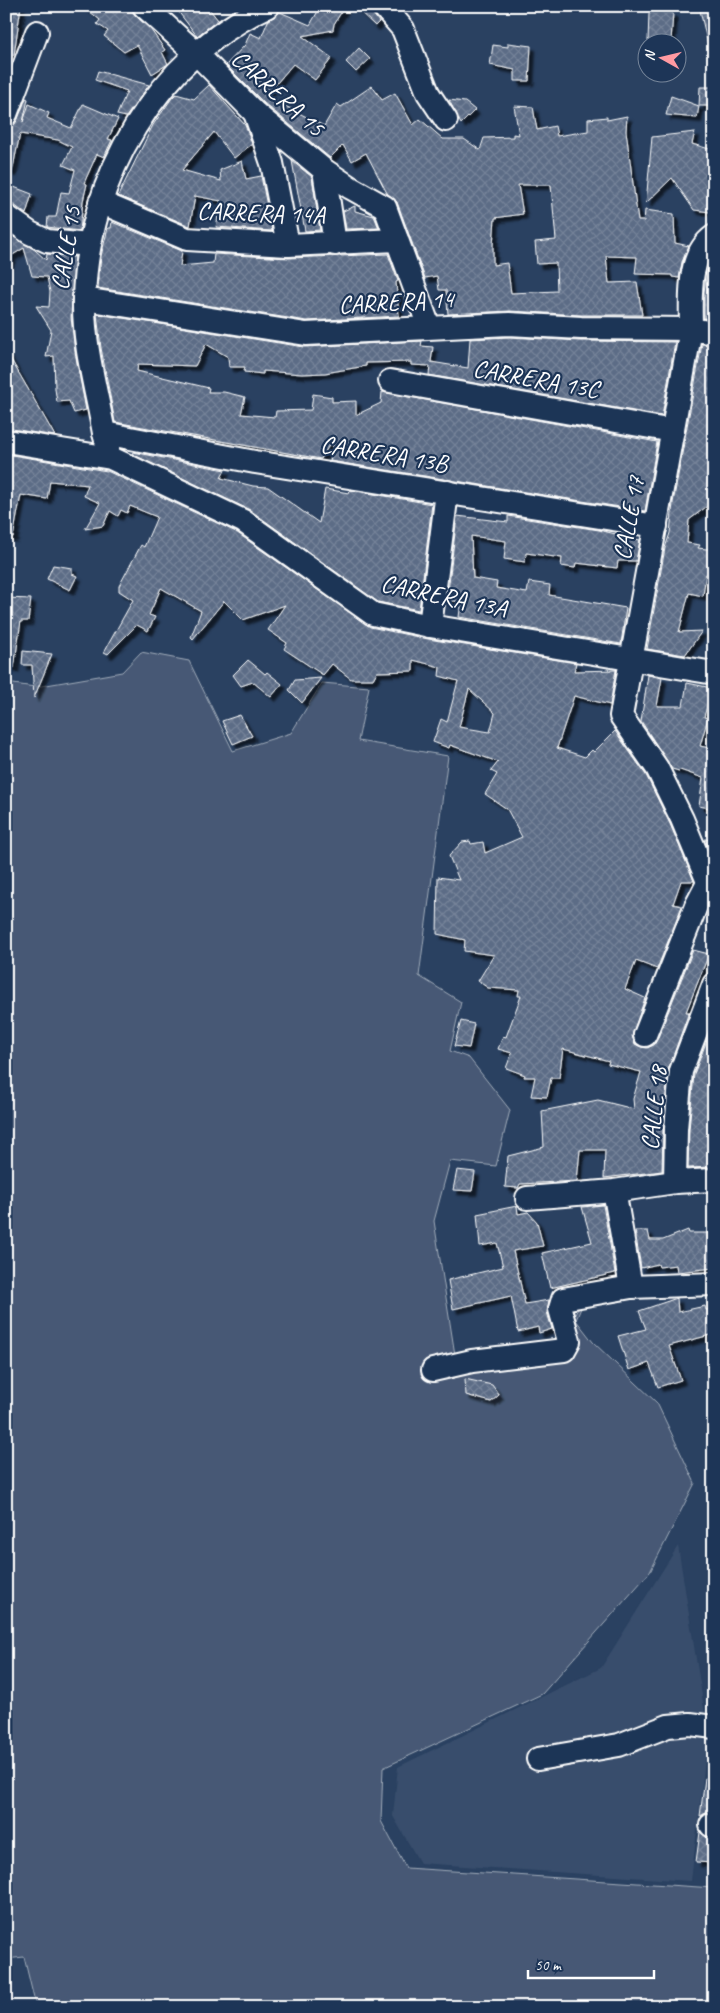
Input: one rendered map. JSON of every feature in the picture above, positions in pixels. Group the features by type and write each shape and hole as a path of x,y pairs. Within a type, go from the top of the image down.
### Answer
{"street":[{"name":"CARRERA 15","path":"144,6 196,53 254,112 324,170 385,207 397,240"},
{"name":"CALLE 15","path":"111,458 104,434 87,346 84,299 89,245 100,202 123,147 155,97 196,53 247,16 268,6"},
{"path":"383,6 403,29 428,93 446,120"},
{"path":"6,114 37,32"},
{"path":"254,112 272,163 288,245"},
{"path":"324,170 335,244"},
{"name":"CARRERA 14A","path":"100,202 187,239 288,245 397,240"},
{"path":"6,216 30,233 47,241 89,245"},
{"name":"CALLE 17","path":"711,889 682,819 657,768 621,716 691,330 691,282 700,250 714,236"},
{"path":"397,240 429,327"},
{"name":"CARRERA 14","path":"84,299 306,334 509,324 582,328 691,330 714,333"},
{"name":"CARRERA 13C","path":"390,381 673,431"},
{"name":"CARRERA 13B","path":"104,434 255,462 656,526"},
{"path":"6,441 111,458"},
{"name":"CARRERA 13A","path":"111,458 243,521 373,614 430,626 714,673"},
{"path":"430,626 447,492"},
{"path":"645,1035 696,906 711,889"},
{"name":"CALLE 18","path":"675,1182 676,1129 681,1071 714,984"},
{"path":"527,1198 614,1191 675,1182 714,1180"},
{"path":"616,1201 631,1287"},
{"path":"433,1370 472,1361 564,1350 569,1341 560,1310 563,1298 631,1287 714,1284"},
{"path":"538,1759 619,1745 668,1726 690,1724 714,1727"}],"shaded area":[{"path":"141,652 189,661 233,751 291,733 322,683 369,687 358,741 448,756 419,976 461,1002 450,1051 469,1058 510,1110 496,1166 450,1161 434,1221 455,1355 559,1343 589,1289 576,1320 593,1342 657,1403 695,1483 650,1572 542,1694 383,1768 381,1821 406,1868 714,1888 714,2007 36,2007 24,1957 6,1959 6,683 35,687 122,672"},
{"path":"678,1546 708,1734 691,1881 420,1863 393,1816 398,1767 601,1668"}],"building":[{"path":"6,6 21,6 14,55 6,55"},
{"path":"83,6 131,6 135,15 151,30 165,50 162,52 168,64 152,74 137,45 124,52 104,36 108,31 97,24 100,20"},
{"path":"174,6 207,6 218,20 197,36"},
{"path":"321,6 345,6 334,24 333,30 302,36 332,58 315,80 293,64 266,96 324,126 337,104 341,107 372,86 382,100 395,93 413,125 420,119 443,139 464,139 480,150 484,138 513,137 513,134 519,135 514,106 533,107 537,130 555,126 557,136 588,131 588,119 607,117 607,120 627,116 626,131 638,221 644,221 645,210 674,214 675,243 689,246 682,262 679,278 672,277 672,275 635,274 637,257 606,256 609,283 637,282 642,315 581,315 510,311 448,314 446,290 439,290 437,276 425,278 397,202 387,193 366,153 352,161 343,145 330,158 264,103 226,65 245,45 250,33 261,38 268,21 280,12 310,25","holes":["518,185 551,185 556,240 535,242 537,264 556,263 557,291 511,293 507,263 493,265 495,218 523,214"]},
{"path":"354,6 370,6 379,22 375,26"},
{"path":"699,6 714,6 714,45 708,45"},
{"path":"649,13 673,13 672,32 648,32"},
{"path":"508,43 531,46 529,81 515,81 515,70 490,65 493,45 508,47"},
{"path":"359,48 370,59 356,72 346,62"},
{"path":"98,71 149,85 126,117 117,115 127,91 95,80"},
{"path":"209,85 245,125 252,144 234,158 214,132 182,170 221,181 220,170 242,161 246,179 261,176 272,231 216,227 221,201 195,196 190,226 118,196 153,125 172,98 176,94 194,99"},
{"path":"700,87 714,87 714,106 699,106"},
{"path":"671,96 699,106 697,118 666,115"},
{"path":"26,98 28,99 23,122 29,104 49,113 47,118 71,128 83,104 118,119 108,139 112,140 104,157 97,154 84,183 87,184 80,231 47,227 48,217 56,217 61,192 69,193 75,170 63,165 72,147 58,140 20,134 12,172 6,171 6,134 9,127 15,124 18,119"},
{"path":"449,100 465,102 475,110 461,124"},
{"path":"695,132 692,144 713,150 710,172 714,172 714,192 709,191 710,212 694,210 672,178 646,203 652,137"},
{"path":"292,161 312,177 320,230 305,231"},
{"path":"6,184 32,194 26,214 14,205 6,203"},
{"path":"355,206 355,211 374,216 379,228 346,229 343,211"},
{"path":"112,222 182,251 180,266 213,263 214,254 289,258 388,254 398,281 396,282 399,316 307,321 98,288 101,256 108,228 111,228"},
{"path":"6,232 35,250 46,260 47,254 75,257 71,317 75,352 86,410 74,413 69,401 57,402 54,356 46,357 51,330 36,306 49,307 50,292 47,277 32,276 24,248 11,256 8,264 6,263"},
{"path":"714,255 714,305 712,319 704,318 704,292 707,270"},
{"path":"97,314 304,347 422,341 421,346 433,347 431,362 468,368 470,339 509,337 580,341 675,342 662,416 429,375 430,366 411,365 411,362 366,363 366,366 325,373 302,374 263,371 263,374 244,372 245,367 229,367 228,357 206,344 195,366 138,364 137,371 209,388 208,392 224,392 245,397 241,414 275,417 276,411 311,410 313,394 332,397 332,402 356,401 356,415 381,403 382,392 657,442 645,511 330,461 335,435 321,459 115,422 101,348"},
{"path":"702,344 714,346 714,487 710,504 689,520 687,543 700,545 698,548 714,550 714,576 706,574 703,596 689,593 679,632 702,631 685,655 647,649 665,548 670,533 673,503"},
{"path":"6,351 31,394 55,436 6,428"},
{"path":"133,452 225,470 221,478 253,486 268,487 319,523 325,489 349,493 350,490 432,504 419,610 378,602 250,510 132,454"},
{"path":"6,454 107,471 236,532 370,627 428,639 576,663 574,671 616,670 610,705 574,696 557,748 585,757 592,750 594,752 615,731 646,775 670,824 694,881 681,881 673,904 682,906 657,969 636,961 625,989 645,998 632,1036 635,1044 647,1048 654,1045 693,950 709,954 686,1012 689,1012 668,1070 662,1171 604,1178 605,1150 580,1150 577,1181 520,1184 518,1188 505,1187 508,1156 544,1147 542,1111 598,1100 634,1109 633,1099 641,1072 608,1064 609,1061 563,1049 559,1078 551,1078 547,1097 531,1096 535,1077 524,1077 525,1075 506,1068 512,1053 498,1049 503,1036 506,1037 521,996 518,996 519,990 488,988 478,981 494,955 464,951 465,940 437,934 438,877 459,880 449,856 462,842 470,841 471,844 483,842 485,853 522,837 507,809 485,794 497,774 491,771 498,762 450,745 449,748 433,742 441,719 447,722 458,681 439,676 440,667 413,660 413,671 377,672 373,679 351,679 332,664 323,675 284,649 287,643 268,630 285,605 243,620 224,601 193,639 191,637 201,611 161,588 149,615 155,617 148,631 137,625 108,654 104,652 133,600 119,591 119,586 141,545 144,547 157,517 130,506 127,513 121,510 118,516 110,511 103,526 85,529 100,503 84,496 88,485 50,481 47,499 21,495 13,537 6,537","holes":["469,689 495,713 490,732 459,727"]},
{"path":"457,516 508,522 508,516 599,530 640,540 636,561 618,561 617,568 576,563 575,568 561,566 562,558 526,553 525,562 504,559 506,541 471,536 473,578 497,582 496,588 527,593 529,582 550,585 549,595 626,608 621,644 459,617 461,602 447,600"},
{"path":"53,565 72,568 72,574 77,576 70,590 47,579"},
{"path":"6,598 31,599 28,621 21,621 14,668 6,667"},
{"path":"23,651 52,654 34,698 32,665 22,665"},
{"path":"248,660 265,674 267,672 282,684 271,697 253,682 241,686 233,675"},
{"path":"648,675 662,678 657,706 683,706 687,683 712,688 704,717 708,718 700,746 714,749 714,809 699,806 703,778 672,769 641,721"},
{"path":"321,678 302,703 289,690 295,680"},
{"path":"240,715 252,736 233,744 222,721"},
{"path":"705,839 714,840 714,861"},
{"path":"461,1021 474,1024 469,1048 454,1046"},
{"path":"714,1022 714,1167 688,1168 694,1074"},
{"path":"457,1170 475,1172 472,1191 453,1190"},
{"path":"603,1205 615,1273 550,1288 542,1253 592,1242 582,1207"},
{"path":"517,1206 518,1214 528,1212 537,1222 543,1246 513,1251 525,1304 549,1300 547,1312 552,1329 539,1333 538,1327 518,1332 511,1296 453,1309 448,1280 503,1267 497,1243 480,1246 477,1214"},
{"path":"688,1230 689,1233 714,1233 714,1268 677,1272 676,1265 659,1267 658,1264 641,1268 635,1231 648,1231 650,1240 663,1240"},
{"path":"677,1298 678,1312 705,1306 706,1310 714,1308 714,1334 669,1346 681,1380 658,1387 649,1363 629,1370 618,1336 646,1329 639,1311"},
{"path":"465,1379 492,1385 499,1395 491,1402 466,1395"},
{"path":"705,1778 714,1779 714,1812 708,1812 700,1816"},
{"path":"700,1832 706,1837 714,1839 714,1863 696,1862"}]}
